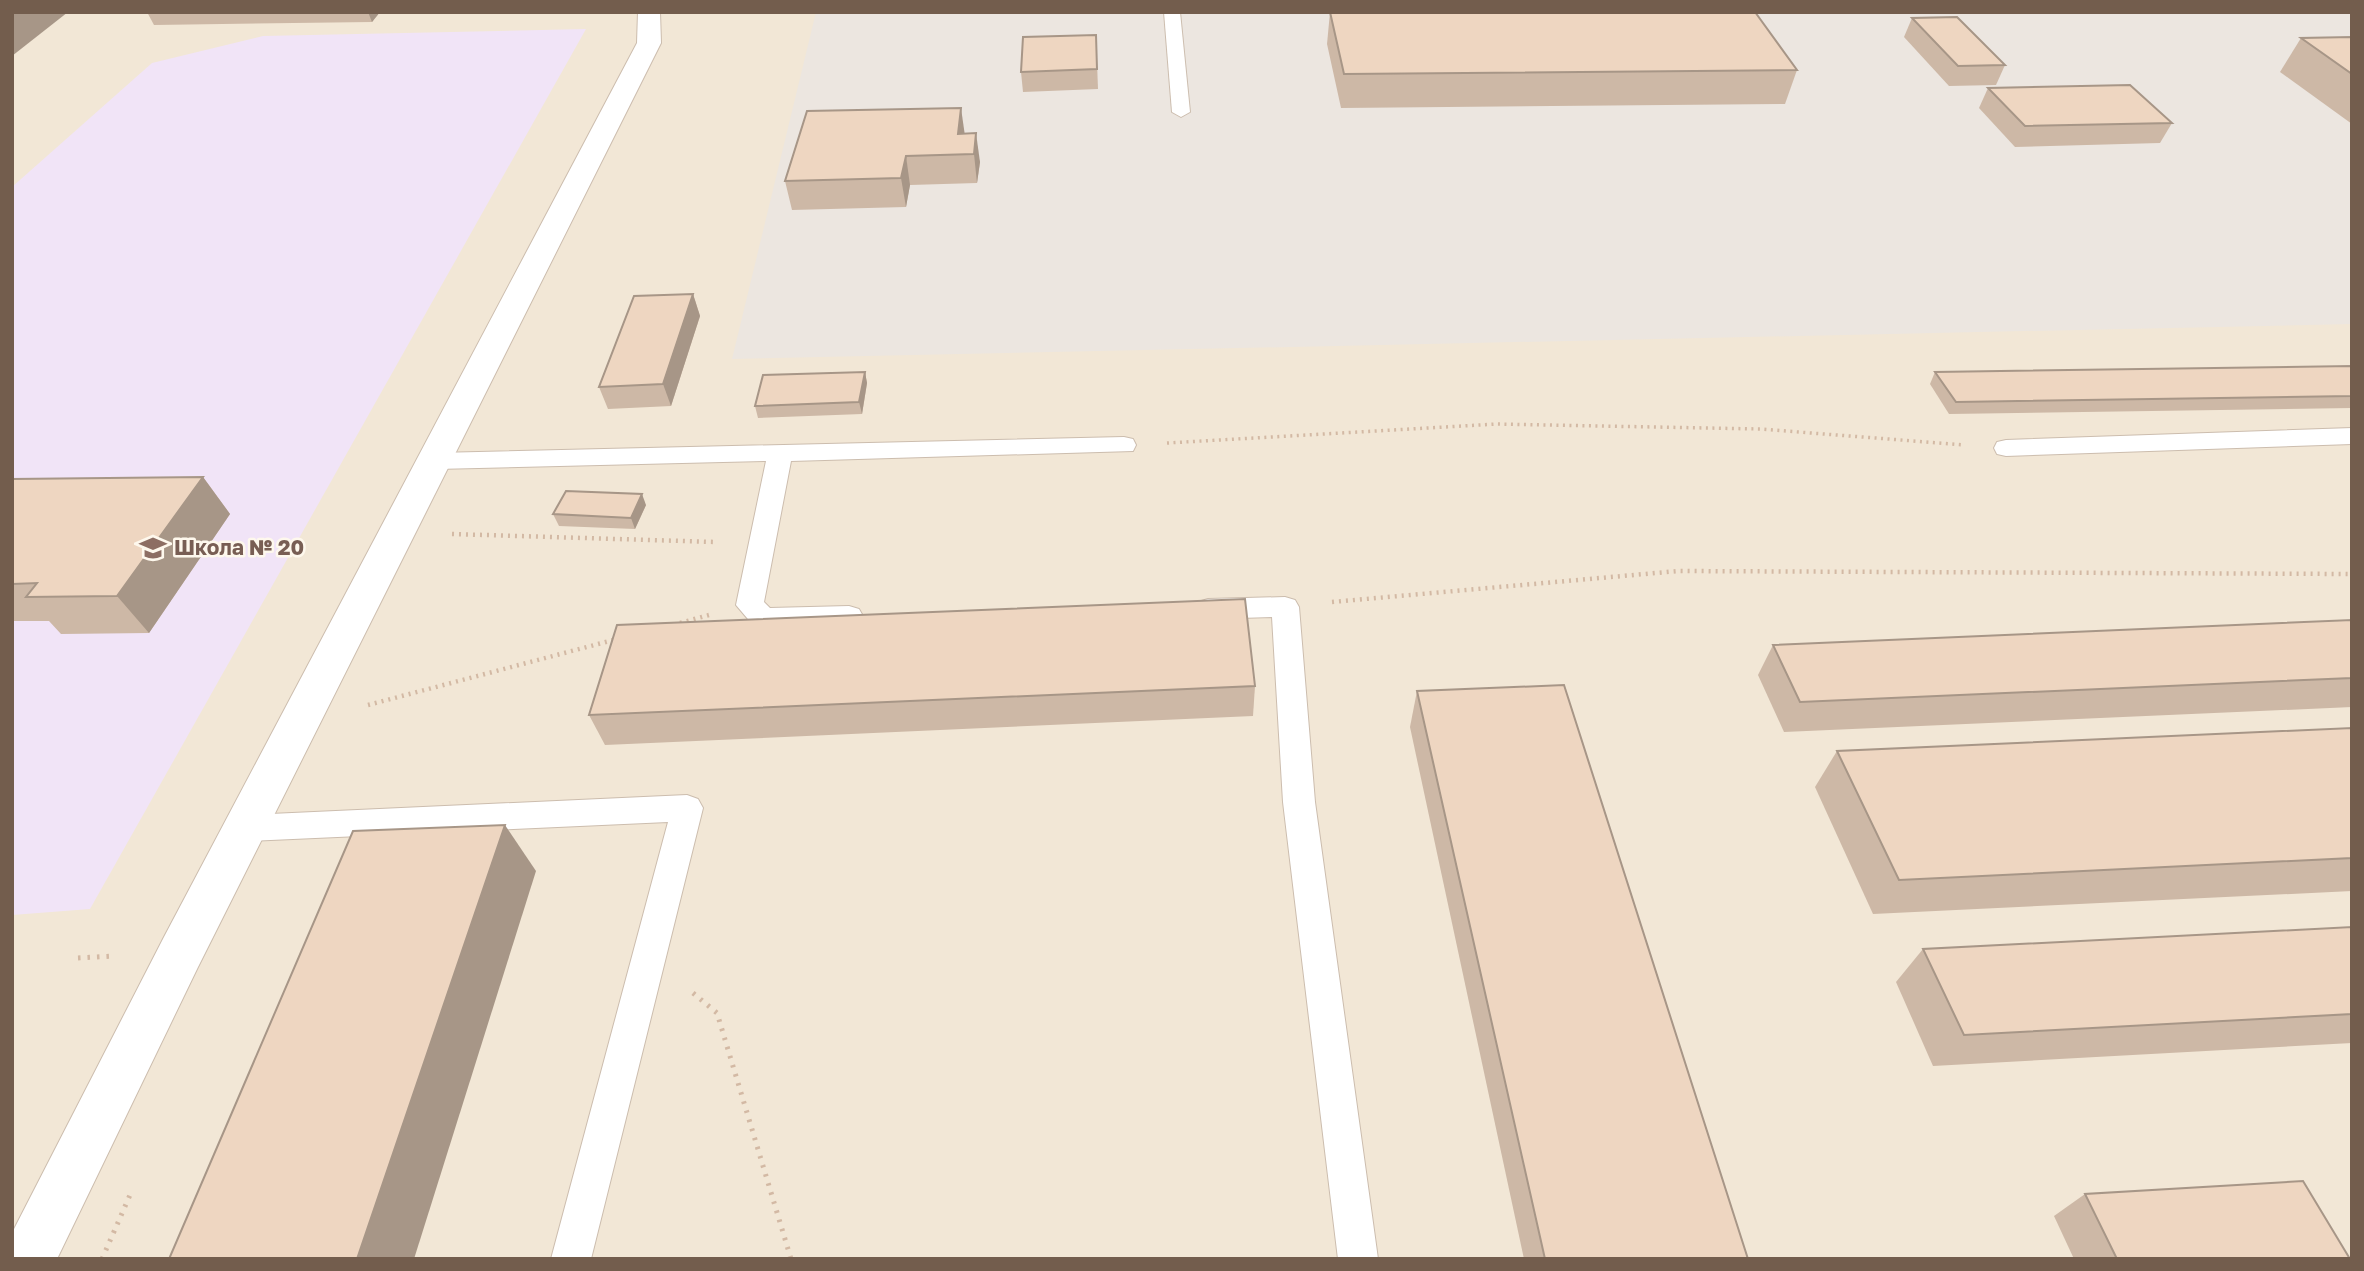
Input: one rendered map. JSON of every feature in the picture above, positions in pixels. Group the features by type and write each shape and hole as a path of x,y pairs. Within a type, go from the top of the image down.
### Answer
{"street":[{"path":"28,1259 181,952 248,828 649,43 649,12"}],"lane":[{"path":"1172,12 1181,112"},
{"path":"2006,448 2352,436"},
{"path":"436,461 1124,445"},
{"path":"780,454 750,604 763,618 873,616"},
{"path":"1175,609 1285,607 1299,802 1359,1259"},
{"path":"248,828 687,808 571,1259"}],"path":[{"path":"1124,445 1496,425 1760,429 2006,448"},
{"path":"443,533 762,543"},
{"path":"1285,607 1678,571 2352,574"},
{"path":"671,625 750,604"},
{"path":"357,708 619,639"},
{"path":"650,956 717,1013 791,1259"}],"shaded area":[{"path":"12,12 2352,12 2352,1259 12,1259"},
{"path":"816,12 2352,12 2352,324 732,359"},
{"name":"Школа № 20","path":"586,29 90,909 12,915 12,187 152,63 263,36"}],"building":[{"path":"1330,12 1755,12 1797,70 1344,74"},
{"path":"1957,17 2005,65 1958,66 1912,18"},
{"path":"1096,35 1097,69 1021,72 1023,37"},
{"path":"2352,37 2352,74 2301,38"},
{"path":"2130,85 2172,123 2025,126 1988,88"},
{"path":"961,108 958,134 976,133 974,154 906,156 901,178 785,181 807,111"},
{"path":"693,294 663,384 599,387 634,296"},
{"path":"2352,366 2352,396 1956,402 1935,372"},
{"path":"865,372 859,402 755,406 763,375"},
{"path":"203,477 117,596 26,597 37,583 12,584 12,479"},
{"path":"566,491 642,494 631,518 553,514"},
{"path":"1245,599 1255,686 589,715 617,625"},
{"path":"2352,620 2352,678 1800,702 1773,645"},
{"path":"1564,685 1748,1259 1545,1259 1417,691"},
{"path":"2352,728 2352,858 1899,880 1837,751"},
{"path":"505,825 357,1259 169,1259 353,831"},
{"path":"2352,927 2352,1014 1964,1035 1923,949"},
{"path":"2303,1181 2350,1259 2117,1259 2085,1194"}],"place":[{"name":"Школа № 20","path":"153,548"}]}
